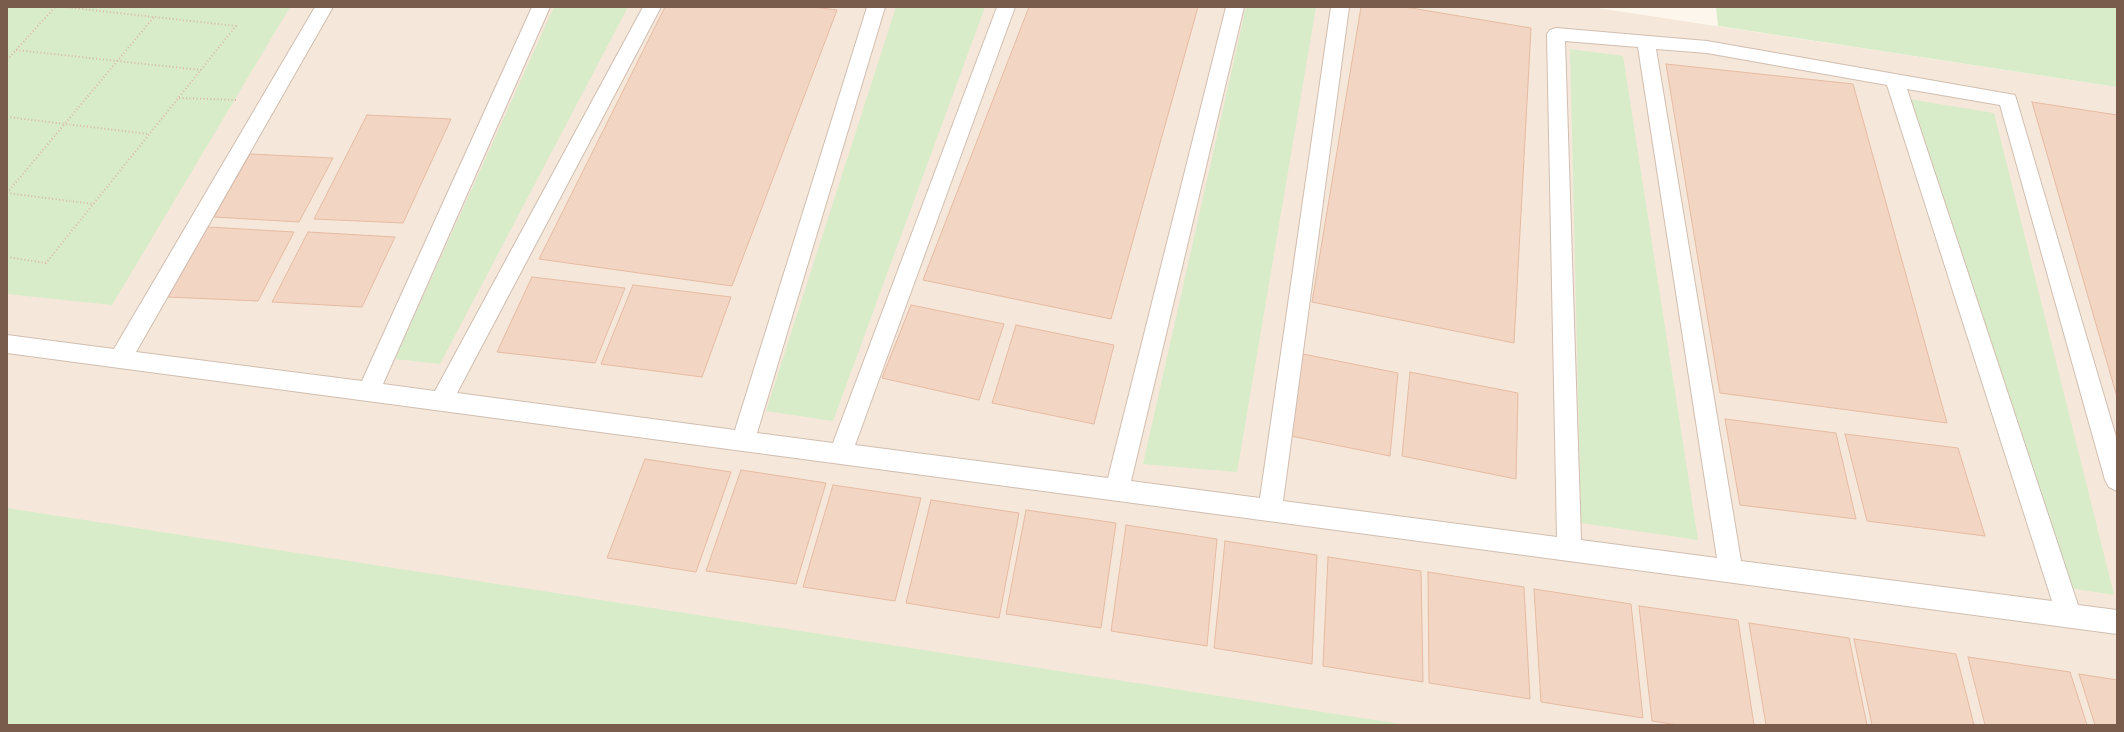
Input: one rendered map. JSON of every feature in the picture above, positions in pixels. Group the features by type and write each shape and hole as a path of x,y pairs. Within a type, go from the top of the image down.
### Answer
{"street":[{"path":"120,359 324,7"},
{"path":"368,392 541,7"},
{"path":"441,401 652,7"},
{"path":"743,441 876,7"},
{"path":"840,454 1006,7"},
{"path":"1117,490 1235,7"},
{"path":"1270,511 1340,7"},
{"path":"1569,550 1556,34 1707,46 2008,100 2117,480"},
{"path":"1646,42 1731,572"},
{"path":"1894,79 2069,616"},
{"path":"7,344 2117,622"}],"path":[{"path":"7,60 55,7"},
{"path":"7,257 46,263 236,26 64,7"},
{"path":"7,193 154,17"},
{"path":"16,50 201,70"},
{"path":"178,98 270,101"},
{"path":"7,117 149,134"},
{"path":"7,193 93,204"}],"shaded area":[{"path":"7,7 1591,7 2117,87 2117,725 7,725"}],"green space":[{"path":"7,7 290,7 112,305 7,294"},
{"path":"554,7 628,7 440,364 395,359"},
{"path":"896,7 985,7 833,421 766,411"},
{"path":"1246,7 1316,7 1237,472 1143,464"},
{"path":"1716,7 2117,7 2117,87 1718,26"},
{"path":"1570,49 1623,56 1698,540 1581,523"},
{"path":"1908,99 1994,113 2114,595 2069,588"},
{"path":"7,508 1407,725 7,725"}],"building":[{"path":"665,7 813,7 837,10 732,286 539,259"},
{"path":"1029,7 1198,7 1111,319 923,280"},
{"path":"1361,7 1405,7 1531,28 1514,343 1312,302"},
{"path":"1666,64 1853,84 1947,423 1720,393"},
{"path":"2032,102 2117,115 2117,397"},
{"path":"367,115 451,119 403,223 314,219"},
{"path":"250,154 333,158 299,222 214,217"},
{"path":"208,227 294,232 258,301 168,297"},
{"path":"308,232 395,237 362,307 272,302"},
{"path":"532,277 625,288 595,363 497,352"},
{"path":"633,285 731,297 702,377 601,364"},
{"path":"911,305 1004,324 979,400 882,378"},
{"path":"1016,325 1114,345 1094,424 992,403"},
{"path":"1303,354 1398,373 1390,456 1291,436"},
{"path":"1410,372 1518,393 1516,479 1402,456"},
{"path":"1725,419 1836,433 1856,519 1740,505"},
{"path":"1845,434 1958,448 1985,536 1867,521"},
{"path":"645,459 731,472 696,572 607,558"},
{"path":"741,470 826,483 796,584 706,571"},
{"path":"833,485 921,498 895,601 803,587"},
{"path":"931,500 1019,513 999,618 906,603"},
{"path":"1026,510 1116,523 1101,628 1006,614"},
{"path":"1126,525 1217,539 1207,646 1111,631"},
{"path":"1225,541 1317,555 1312,664 1214,648"},
{"path":"1328,557 1421,571 1423,682 1323,666"},
{"path":"1428,572 1524,587 1530,699 1429,683"},
{"path":"1534,589 1631,604 1643,718 1541,702"},
{"path":"1639,606 1738,620 1754,725 1678,725 1652,721"},
{"path":"1749,623 1849,638 1867,725 1766,725"},
{"path":"1854,639 1956,654 1974,725 1872,725"},
{"path":"1968,657 2070,672 2087,725 1985,725"},
{"path":"2079,674 2117,680 2117,725 2095,725"}]}
